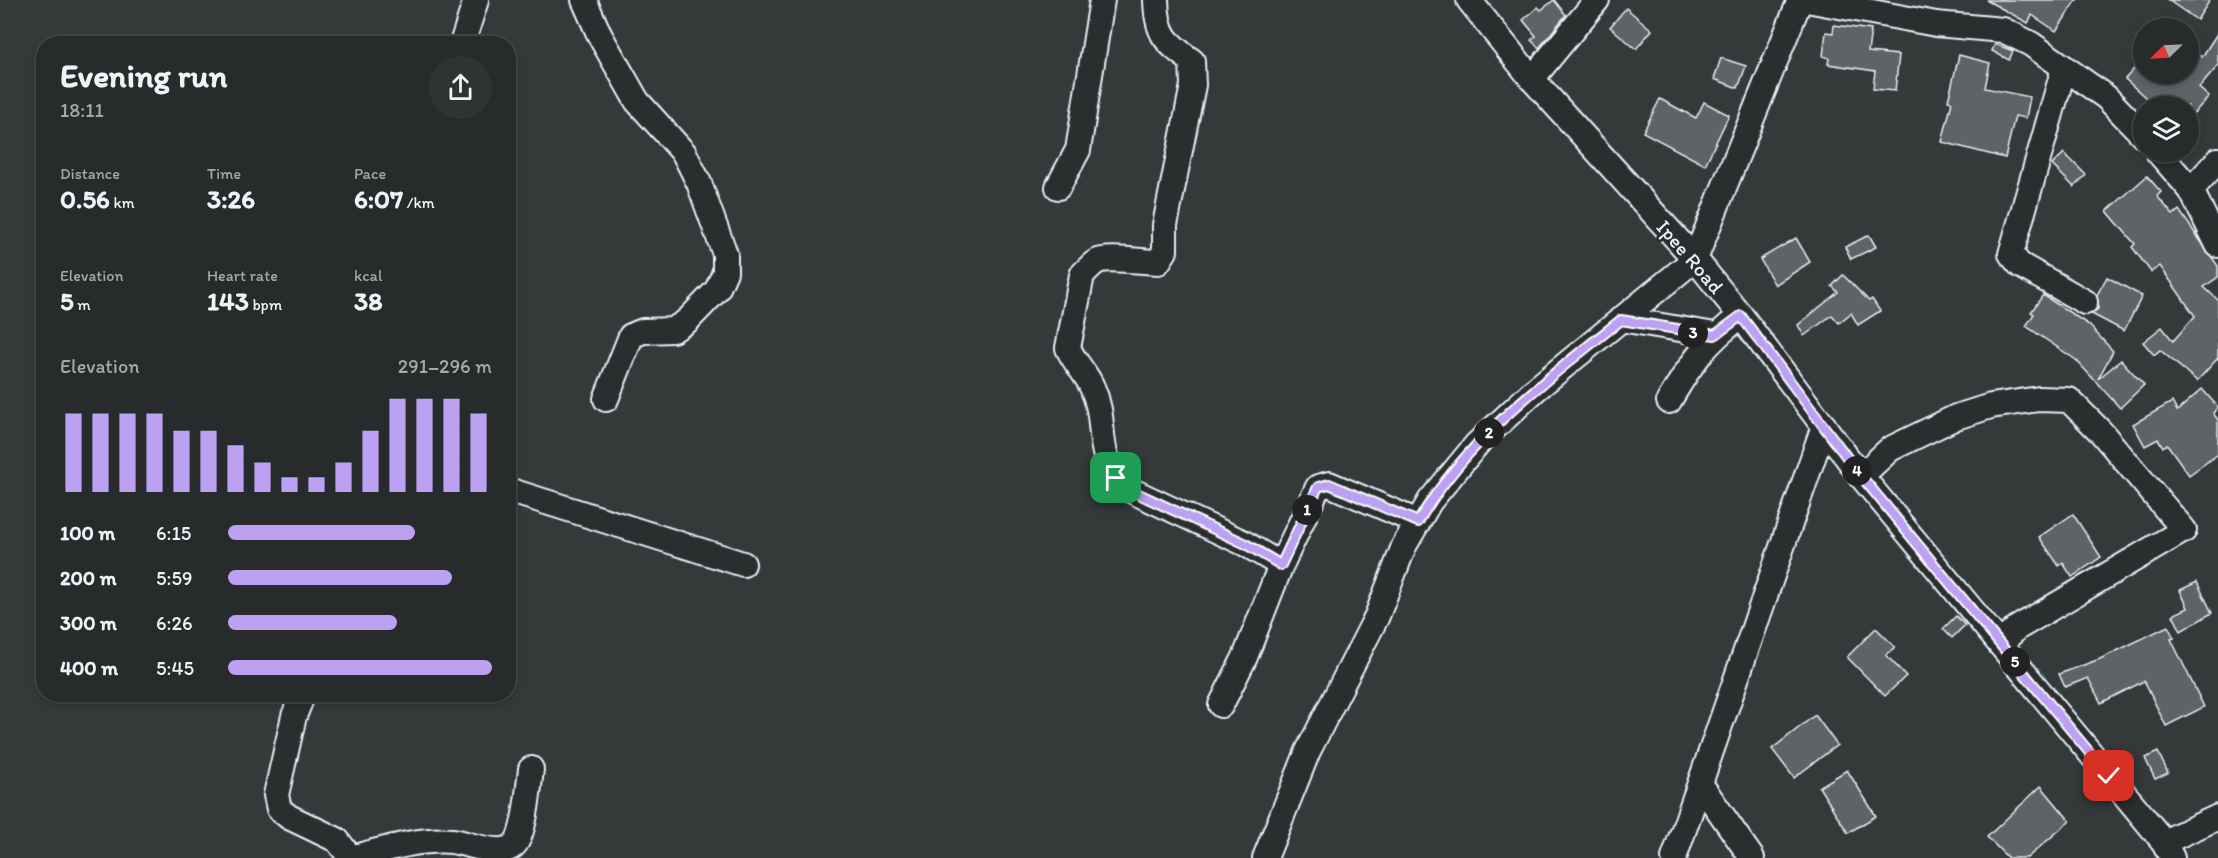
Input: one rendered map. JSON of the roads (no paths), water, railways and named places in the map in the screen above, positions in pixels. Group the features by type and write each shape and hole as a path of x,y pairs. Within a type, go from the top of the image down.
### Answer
{"street":[{"path":"465,36 476,0"},
{"path":"584,0 600,36 638,101 684,153 699,183 725,254 725,272 717,290 687,321 673,330 643,331 631,336 606,399"},
{"path":"1058,187 1078,150 1094,63 1102,0"},
{"path":"1156,0 1159,27 1164,40 1192,62 1193,85 1165,225 1165,251 1158,262 1106,260 1097,261 1089,268 1082,275 1068,348 1093,388 1104,456 1116,478 1128,489 1244,543 1281,565"},
{"name":"Ipee Road","path":"1469,0 1532,78 1695,260 1741,316 1861,476 2168,850"},
{"path":"1532,78 1597,0"},
{"path":"1265,858 1308,751 1372,626 1404,546 1430,501 1478,444 1536,389 1695,260 1800,0"},
{"path":"1807,0 1936,24 2003,30 2031,44 2106,97 2133,125"},
{"path":"2064,68 2011,254 2020,265 2085,302"},
{"path":"2191,190 2218,160"},
{"path":"2167,162 2191,190 2218,245"},
{"path":"1669,401 1690,365 1715,335 1741,316"},
{"path":"1621,320 1715,335"},
{"path":"1861,476 1890,449 1956,417 1991,406 2039,399 2069,400 2101,432 2184,530 2017,628 2000,644"},
{"path":"1674,858 1824,426"},
{"path":"1221,705 1245,657 1281,565 1318,487 1329,484 1418,522"},
{"path":"516,493 743,564"},
{"path":"300,702 294,716 278,784 276,795 279,809 289,817 337,840 351,858 409,844 450,841 503,851 515,845 520,834 531,769"},
{"path":"1701,785 1752,858"},
{"path":"2168,850 2218,818"}]}
